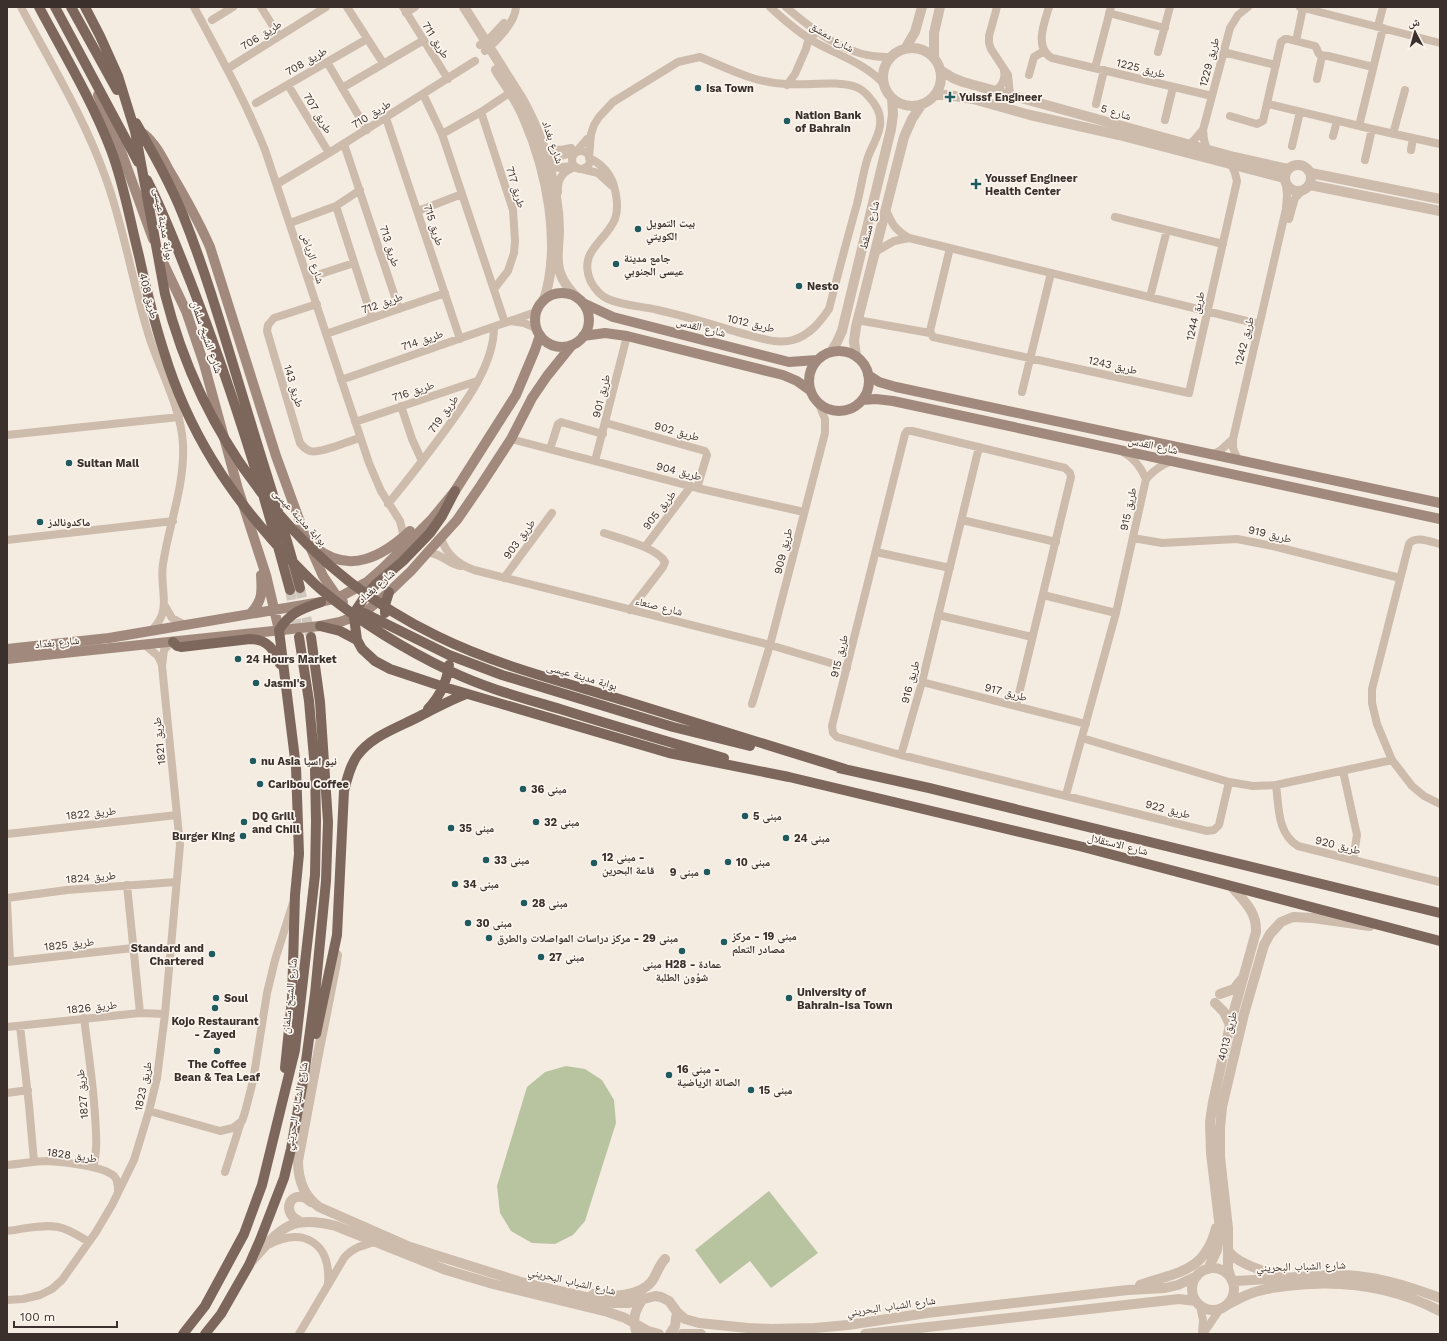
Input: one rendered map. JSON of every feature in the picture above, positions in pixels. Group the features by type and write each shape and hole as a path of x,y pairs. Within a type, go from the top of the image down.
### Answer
{"main road":[{"path":"39,7 94,110 111,151 123,187 139,258 164,354 186,411 199,438 218,469 248,512 273,541 321,590 369,626 397,643 452,672 491,687 623,729 789,777"},
{"name":"شارع الشيخ سلمان","path":"55,7 153,191 177,248 212,336 276,539 295,589 287,537 272,495 202,266 174,194 71,7"},
{"name":"بوابة مدينة عيسى","path":"85,7 118,76 135,131 158,260 172,321 182,349 211,417 221,435 256,486 305,543 353,584 401,617 437,636 497,661 548,679 845,769"},
{"name":"شارع الشيخ سلمان","path":"84,60 122,154 151,234 191,324 210,384 238,489 260,555 278,620"},
{"name":"شارع الشيخ سلمان","path":"141,132 151,140 162,158 192,210 210,247 276,456 304,533 323,576 338,598 358,613"},
{"path":"564,293 580,300 587,309 589,316 587,330 583,336 572,345 563,347 546,341 538,332 535,323 536,312 544,300 550,296 564,293"},
{"name":"شارع القدس","path":"580,300 614,317 789,362 817,360"},
{"name":"شارع بغداد","path":"7,659 172,642 278,620 321,602 338,598 367,582 432,519 455,491 516,395 535,350 538,332"},
{"path":"583,336 605,333 627,336 783,375 797,381 811,391 818,402 832,410 848,409 862,400 868,384 868,375 864,365 856,356 844,351 830,352 817,360 810,372 809,378 811,391"},
{"name":"شارع بغداد","path":"298,633 340,622 358,613 389,592 411,571 457,520 511,439 532,398 547,376 572,345"},
{"name":"شارع القدس","path":"868,375 880,382 896,386 1440,503"},
{"name":"شارع القدس","path":"862,400 876,399 893,401 1440,519"},
{"path":"455,491 442,516 430,533 403,561 376,584 364,598 358,613 357,640 362,650 375,661 390,669 466,694 669,753 789,777"},
{"path":"304,533 312,545 322,553 335,559 352,562 372,558 394,545 404,537 455,491"},
{"path":"251,613 259,604 262,595 260,555"},
{"path":"388,624 385,612 389,592"},
{"path":"278,620 288,617 296,611 321,602"},
{"name":"شارع بغداد","path":"7,649 109,638 251,613 278,620"},
{"path":"358,613 388,624 449,655 520,681 673,727 845,769"},
{"path":"278,620 298,633"},
{"path":"278,620 296,767 299,854 295,894 292,1000 279,1113"},
{"path":"320,626 340,631 357,640"},
{"name":"شارع الشيخ سلمان","path":"183,1334 205,1306 244,1234 262,1185 295,1050 315,876 315,769 309,702 298,633"},
{"path":"206,1334 221,1314 249,1265 284,1178 291,1149 304,1076 315,994 326,888 327,829 325,770 320,702 311,637"},
{"path":"172,642 177,646 181,646 250,639 260,640 272,648 285,675"},
{"path":"423,715 433,704 444,687 448,671 449,655"},
{"path":"304,1076 312,1049 337,935 344,790 349,771 357,756 383,734 444,703 466,694"},
{"name":"شارع الاستقلال","path":"845,769 929,788 1440,913"},
{"name":"شارع الاستقلال","path":"789,777 1083,847 1396,930 1440,940"}],"street":[{"name":"طريق 408","path":"21,7 80,118 100,163 112,198 148,335 179,417 183,461 173,520 163,566 163,591 165,606"},
{"name":"شارع الرياض","path":"194,7 227,69 259,136 277,184 374,477 388,504 400,521 404,537"},
{"path":"212,20 233,7"},
{"path":"261,7 279,36"},
{"name":"طريق 706","path":"227,69 279,36 315,10 326,7"},
{"path":"347,7 383,63"},
{"name":"طريق 711","path":"415,7 404,10 448,79"},
{"name":"شارع بغداد","path":"458,7 525,104 542,143 551,232 550,277 544,300"},
{"name":"شارع بغداد","path":"464,7 524,117 545,166 558,213 560,274 569,288 580,300"},
{"path":"485,46 508,26 515,13 515,7"},
{"name":"شارع دمشق","path":"770,7 818,44 864,68 878,77 884,84"},
{"name":"شارع دمشق","path":"786,7 808,26 854,52 873,56 890,57"},
{"path":"905,48 915,32 922,7"},
{"path":"934,58 934,33 940,7"},
{"path":"973,99 983,96 1001,100 1010,95 1008,75 991,49 989,42 990,32 997,7"},
{"path":"1029,76 1034,57 1044,52 1042,38 1049,7"},
{"path":"1158,52 1170,7"},
{"name":"طريق 1229","path":"1207,150 1203,130 1223,52 1233,21 1248,7"},
{"path":"1296,41 1301,7 1315,9 1440,42"},
{"path":"1359,126 1373,67 1383,7"},
{"path":"1100,69 1110,10 1164,28"},
{"path":"787,85 795,74 806,49 809,37 817,35 828,38"},
{"name":"طريق 708","path":"256,103 367,39"},
{"path":"1230,116 1259,123 1264,119 1283,40 1288,39 1314,46 1317,53 1322,56 1328,56 1373,67"},
{"path":"342,88 424,40"},
{"path":"806,49 818,44"},
{"path":"905,48 921,49 928,53 934,58 940,70 941,81 934,96 922,104 906,105 892,98 884,84 884,70 890,57 905,48"},
{"name":"طريق 1225","path":"1044,52 1052,58 1212,96"},
{"path":"1223,52 1276,65"},
{"path":"1317,79 1322,56"},
{"name":"طريق 1012","path":"700,57 742,75 787,85 828,84 849,85 856,87 862,90 873,101 880,114 880,130 868,156 829,309 819,324 808,333 793,340 771,341 659,310 620,303 607,299 601,295 589,278 588,261 594,246 605,234 615,219 618,205 612,180 600,164 589,158 589,137 599,117 613,102 678,62 692,58 700,57"},
{"name":"طريق 710","path":"277,184 329,154 475,61"},
{"path":"327,62 367,130"},
{"path":"995,91 1001,86 1005,78 1003,67"},
{"name":"طريق 1225","path":"1096,104 1100,69"},
{"name":"شارع 5","path":"940,70 963,82 1234,157 1286,177"},
{"path":"795,74 797,85"},
{"name":"طريق 707","path":"288,85 329,154"},
{"name":"طريق 1225","path":"1165,120 1173,87"},
{"path":"1393,134 1405,90"},
{"path":"423,94 442,134 494,289 508,322 524,323 538,332"},
{"name":"شارع 5","path":"934,96 948,95 973,99 1030,115 1119,135 1286,177"},
{"path":"442,134 481,112 505,96"},
{"name":"شارع مسقط","path":"830,352 840,337 844,324 891,129 893,114 892,98"},
{"name":"شارع مسقط","path":"856,356 854,341 857,320 904,137 912,119 922,104"},
{"path":"1268,104 1440,144"},
{"name":"طريق 717","path":"481,112 513,210 515,241 514,252 508,271 494,289"},
{"path":"1292,146 1300,112"},
{"name":"طريق 715","path":"386,118 460,339"},
{"path":"1333,136 1337,121"},
{"path":"1365,160 1372,129"},
{"name":"طريق 1229","path":"1189,145 1203,130"},
{"path":"553,149 570,149 578,146 589,137"},
{"path":"577,167 572,157 589,137"},
{"path":"1411,150 1414,138"},
{"path":"542,143 565,154"},
{"name":"طريق 713","path":"344,144 398,310"},
{"path":"584,152 589,158 587,166 545,166 565,154 584,152"},
{"path":"1230,164 1235,172 1236,181"},
{"path":"1440,199 1311,173 1306,167 1299,164 1295,165 1286,177 1293,190 1306,187 1440,210"},
{"path":"558,213 558,181 565,171 577,167 598,174 615,190"},
{"path":"1236,181 1250,169"},
{"path":"1306,187 1311,181 1311,173"},
{"name":"طريق 1242","path":"1238,460 1234,452 1233,439 1259,324 1278,249 1287,202 1286,177"},
{"name":"طريق 1244","path":"1189,393 1236,181"},
{"name":"طريق 1242","path":"1278,249 1284,239 1295,198 1306,187"},
{"path":"290,223 336,206 360,190"},
{"path":"418,211 462,194"},
{"path":"336,206 372,318"},
{"path":"886,210 894,227 901,234 909,238 1259,324"},
{"path":"1115,217 1223,244"},
{"path":"1150,297 1167,230"},
{"path":"875,252 894,241 909,238"},
{"path":"930,333 950,248"},
{"path":"308,278 354,263"},
{"path":"1022,392 1051,273"},
{"name":"طريق 712","path":"326,334 445,293"},
{"name":"طريق 143","path":"317,304 274,318 268,325 267,331 300,443 305,449 312,452 360,438"},
{"name":"طريق 714","path":"341,380 536,312"},
{"name":"طريق 1243","path":"857,320 930,333 935,338 1189,393"},
{"name":"طريق 719","path":"388,504 467,400 493,345 494,327"},
{"name":"طريق 901","path":"595,461 606,423 627,336"},
{"name":"طريق 716","path":"355,422 477,381"},
{"name":"طريق 909","path":"752,704 770,645 826,429 825,419 818,402"},
{"path":"401,406 412,439 422,461"},
{"path":"7,435 179,417"},
{"path":"550,449 558,424 561,422 603,434"},
{"name":"طريق 902","path":"606,423 705,451 707,455 694,487"},
{"name":"طريق 915","path":"1016,706 1071,477 1068,470 1065,468 912,431 906,432 832,726 833,732 837,737 901,755 1066,795 1116,613 1146,479 1152,472 1164,464 1172,462"},
{"name":"طريق 904","path":"511,439 694,487 804,512"},
{"path":"1212,455 1226,447 1233,439"},
{"name":"طريق 916","path":"901,755 922,682 980,447"},
{"name":"طريق 915","path":"1122,451 1134,460 1143,472 1146,479"},
{"name":"طريق 905","path":"645,547 694,487"},
{"name":"طريق 903","path":"504,578 552,513"},
{"path":"7,540 173,520"},
{"path":"962,520 1056,542"},
{"name":"شارع الرياض","path":"400,521 414,528"},
{"name":"طريق 905","path":"604,533 645,547 662,558 665,562 663,568 630,610"},
{"name":"شارع صنعاء","path":"441,537 443,545 447,551 464,566"},
{"name":"طريق 919","path":"1133,538 1162,543 1238,538 1400,578"},
{"path":"1440,544 1416,539 1412,540 1409,544 1372,689 1374,714 1392,760 1412,786 1424,796 1440,804"},
{"path":"876,552 950,568"},
{"name":"شارع صنعاء","path":"427,553 439,555 453,565 464,566 504,578 770,645 847,668"},
{"path":"1043,595 1116,613"},
{"path":"165,606 172,618 185,625"},
{"path":"152,630 160,620 165,606"},
{"path":"938,615 1032,637"},
{"name":"طريق 1821","path":"172,642 163,652 162,666 178,815"},
{"name":"طريق 1821","path":"144,645 158,656 162,666"},
{"name":"طريق 917","path":"922,682 1086,724"},
{"path":"1082,738 1229,782 1253,786 1276,785 1392,760"},
{"path":"1343,771 1357,835 1353,860"},
{"name":"طريق 922","path":"1066,795 1211,831 1220,825 1229,782"},
{"name":"طريق 920","path":"1276,785 1283,830 1288,839 1298,846 1440,882"},
{"name":"طريق 1822","path":"7,834 178,815"},
{"name":"طريق 1823","path":"7,1300 23,1299 40,1295 52,1289 62,1280 89,1242 118,1192 134,1160 149,1111 157,1078 165,1014 180,844 178,815"},
{"name":"طريق 1824","path":"7,898 67,890 176,882"},
{"path":"127,885 140,1013"},
{"name":"طريق 4013","path":"1231,1280 1228,1269 1228,1228 1220,1158 1220,1128 1222,1107 1241,1006 1243,977 1256,932 1252,911 1232,887"},
{"path":"225,1172 245,1112 253,1081 267,992 295,894"},
{"path":"7,902 8,962"},
{"name":"طريق 4013","path":"1208,1269 1217,1250 1220,1229 1211,1154 1210,1122 1216,1084 1230,1025 1241,1006 1264,945 1270,934 1281,922 1294,917 1304,917 1396,930"},
{"name":"شارع الشباب البحريني","path":"337,935 335,968 298,1161 298,1172 306,1193 313,1203 319,1208 410,1247 541,1287 613,1303 629,1303 655,1296 661,1297 669,1301 677,1312 685,1319 699,1323 748,1328 793,1329 848,1325 927,1313 1128,1290 1172,1287 1197,1276"},
{"name":"طريق 1825","path":"8,962 133,948"},
{"path":"1230,1025 1217,998 1234,989 1243,977"},
{"name":"طريق 1826","path":"7,1027 140,1013 165,1014"},
{"name":"طريق 1827","path":"84,1018 94,1098 97,1140 96,1155 93,1167"},
{"path":"20,1026 28,1090 34,1162"},
{"path":"7,1093 28,1090"},
{"path":"149,1111 220,1131 233,1128 242,1121"},
{"name":"طريق 1828","path":"7,1165 34,1162 60,1162 93,1167 109,1173 119,1173 129,1170"},
{"name":"طريق 1828","path":"109,1173 116,1180 118,1192"},
{"path":"299,1221 290,1215 289,1209 293,1199 298,1196 303,1197 313,1203"},
{"path":"1128,1290 1179,1274 1196,1263 1209,1247 1213,1238 1218,1206"},
{"name":"شارع الشباب البحريني","path":"249,1265 282,1229 299,1221 322,1222 336,1226 446,1270 493,1284 608,1312 625,1318 648,1331 659,1334"},
{"path":"7,1230 46,1226 57,1227 68,1230 89,1242"},
{"path":"263,1248 284,1238 304,1238 310,1240 324,1254 328,1264 328,1287"},
{"path":"299,1334 344,1258 355,1248 375,1242"},
{"path":"1228,1249 1233,1256 1258,1269 1279,1275 1300,1277"},
{"path":"541,1287 604,1295 636,1292 648,1285 664,1259"},
{"path":"1208,1269 1218,1269 1223,1271 1231,1280 1234,1287 1233,1294 1203,1334 1203,1320 1192,1291 1192,1286 1197,1276 1208,1269"},
{"name":"شارع الشباب البحريني","path":"1231,1280 1334,1275 1363,1277 1414,1288 1440,1298"},
{"name":"شارع الشباب البحريني","path":"1223,1307 1253,1292 1261,1290 1308,1283 1331,1283 1353,1284 1388,1290 1418,1300 1440,1311"},
{"path":"865,1334 1170,1300 1184,1299 1209,1310 1223,1307"},
{"path":"637,1334 633,1323 636,1310 642,1300"},
{"path":"670,1334 675,1326 677,1312"},
{"path":"682,1334 701,1334"}],"green space":[{"path":"566,1066 585,1069 602,1080 614,1100 616,1123 585,1221 573,1235 555,1244 532,1243 511,1231 500,1213 497,1186 527,1087 545,1072"},
{"path":"769,1191 818,1253 771,1288 750,1261 720,1284 695,1250"}],"tunnel":[{"path":"300,588 310,635"},
{"path":"290,590 299,637"}],"place":[{"name":"Isa Town","path":"698,88"},
{"name":"Yuissf Engineer","path":"950,97"},
{"name":"Nation Bank of Bahrain","path":"787,121"},
{"name":"Youssef Engineer Health Center","path":"976,184"},
{"name":"بيت التمويل الكويتي","path":"638,229"},
{"name":"جامع مدينة عيسى الجنوبي","path":"616,264"},
{"name":"Nesto","path":"799,286"},
{"name":"Sultan Mall","path":"69,463"},
{"name":"ماكدونالدز","path":"40,522"},
{"name":"24 Hours Market","path":"238,659"},
{"name":"Jasmi's","path":"256,683"},
{"name":"nu Asia نيو اسيا","path":"253,761"},
{"name":"Caribou Coffee","path":"260,784"},
{"name":"مبنى 36","path":"523,789"},
{"name":"مبنى 5","path":"745,816"},
{"name":"DQ Grill and Chill","path":"244,822"},
{"name":"مبنى 32","path":"536,822"},
{"name":"مبنى 35","path":"451,828"},
{"name":"Burger King","path":"243,836"},
{"name":"مبنى 24","path":"786,838"},
{"name":"مبنى 33","path":"486,860"},
{"name":"مبنى 10","path":"728,862"},
{"name":"مبنى 12 - قاعة البحرين","path":"594,863"},
{"name":"مبنى 9","path":"707,872"},
{"name":"مبنى 34","path":"455,884"},
{"name":"مبنى 28","path":"524,903"},
{"name":"مبنى 30","path":"468,923"},
{"name":"مبنى 29 - مركز دراسات المواصلات والطرق","path":"489,938"},
{"name":"مبنى 19 - مركز مصادر التعلم","path":"724,942"},
{"name":"مبنى H28 - عمادة شؤون الطلبة","path":"682,951"},
{"name":"Standard and Chartered","path":"212,954"},
{"name":"مبنى 27","path":"541,957"},
{"name":"Soul","path":"216,998"},
{"name":"University of Bahrain-Isa Town","path":"789,998"},
{"name":"Kojo Restaurant - Zayed","path":"215,1008"},
{"name":"The Coffee Bean & Tea Leaf","path":"217,1051"},
{"name":"مبنى 16 - الصالة الرياضية","path":"669,1075"},
{"name":"مبنى 15","path":"751,1090"}]}
